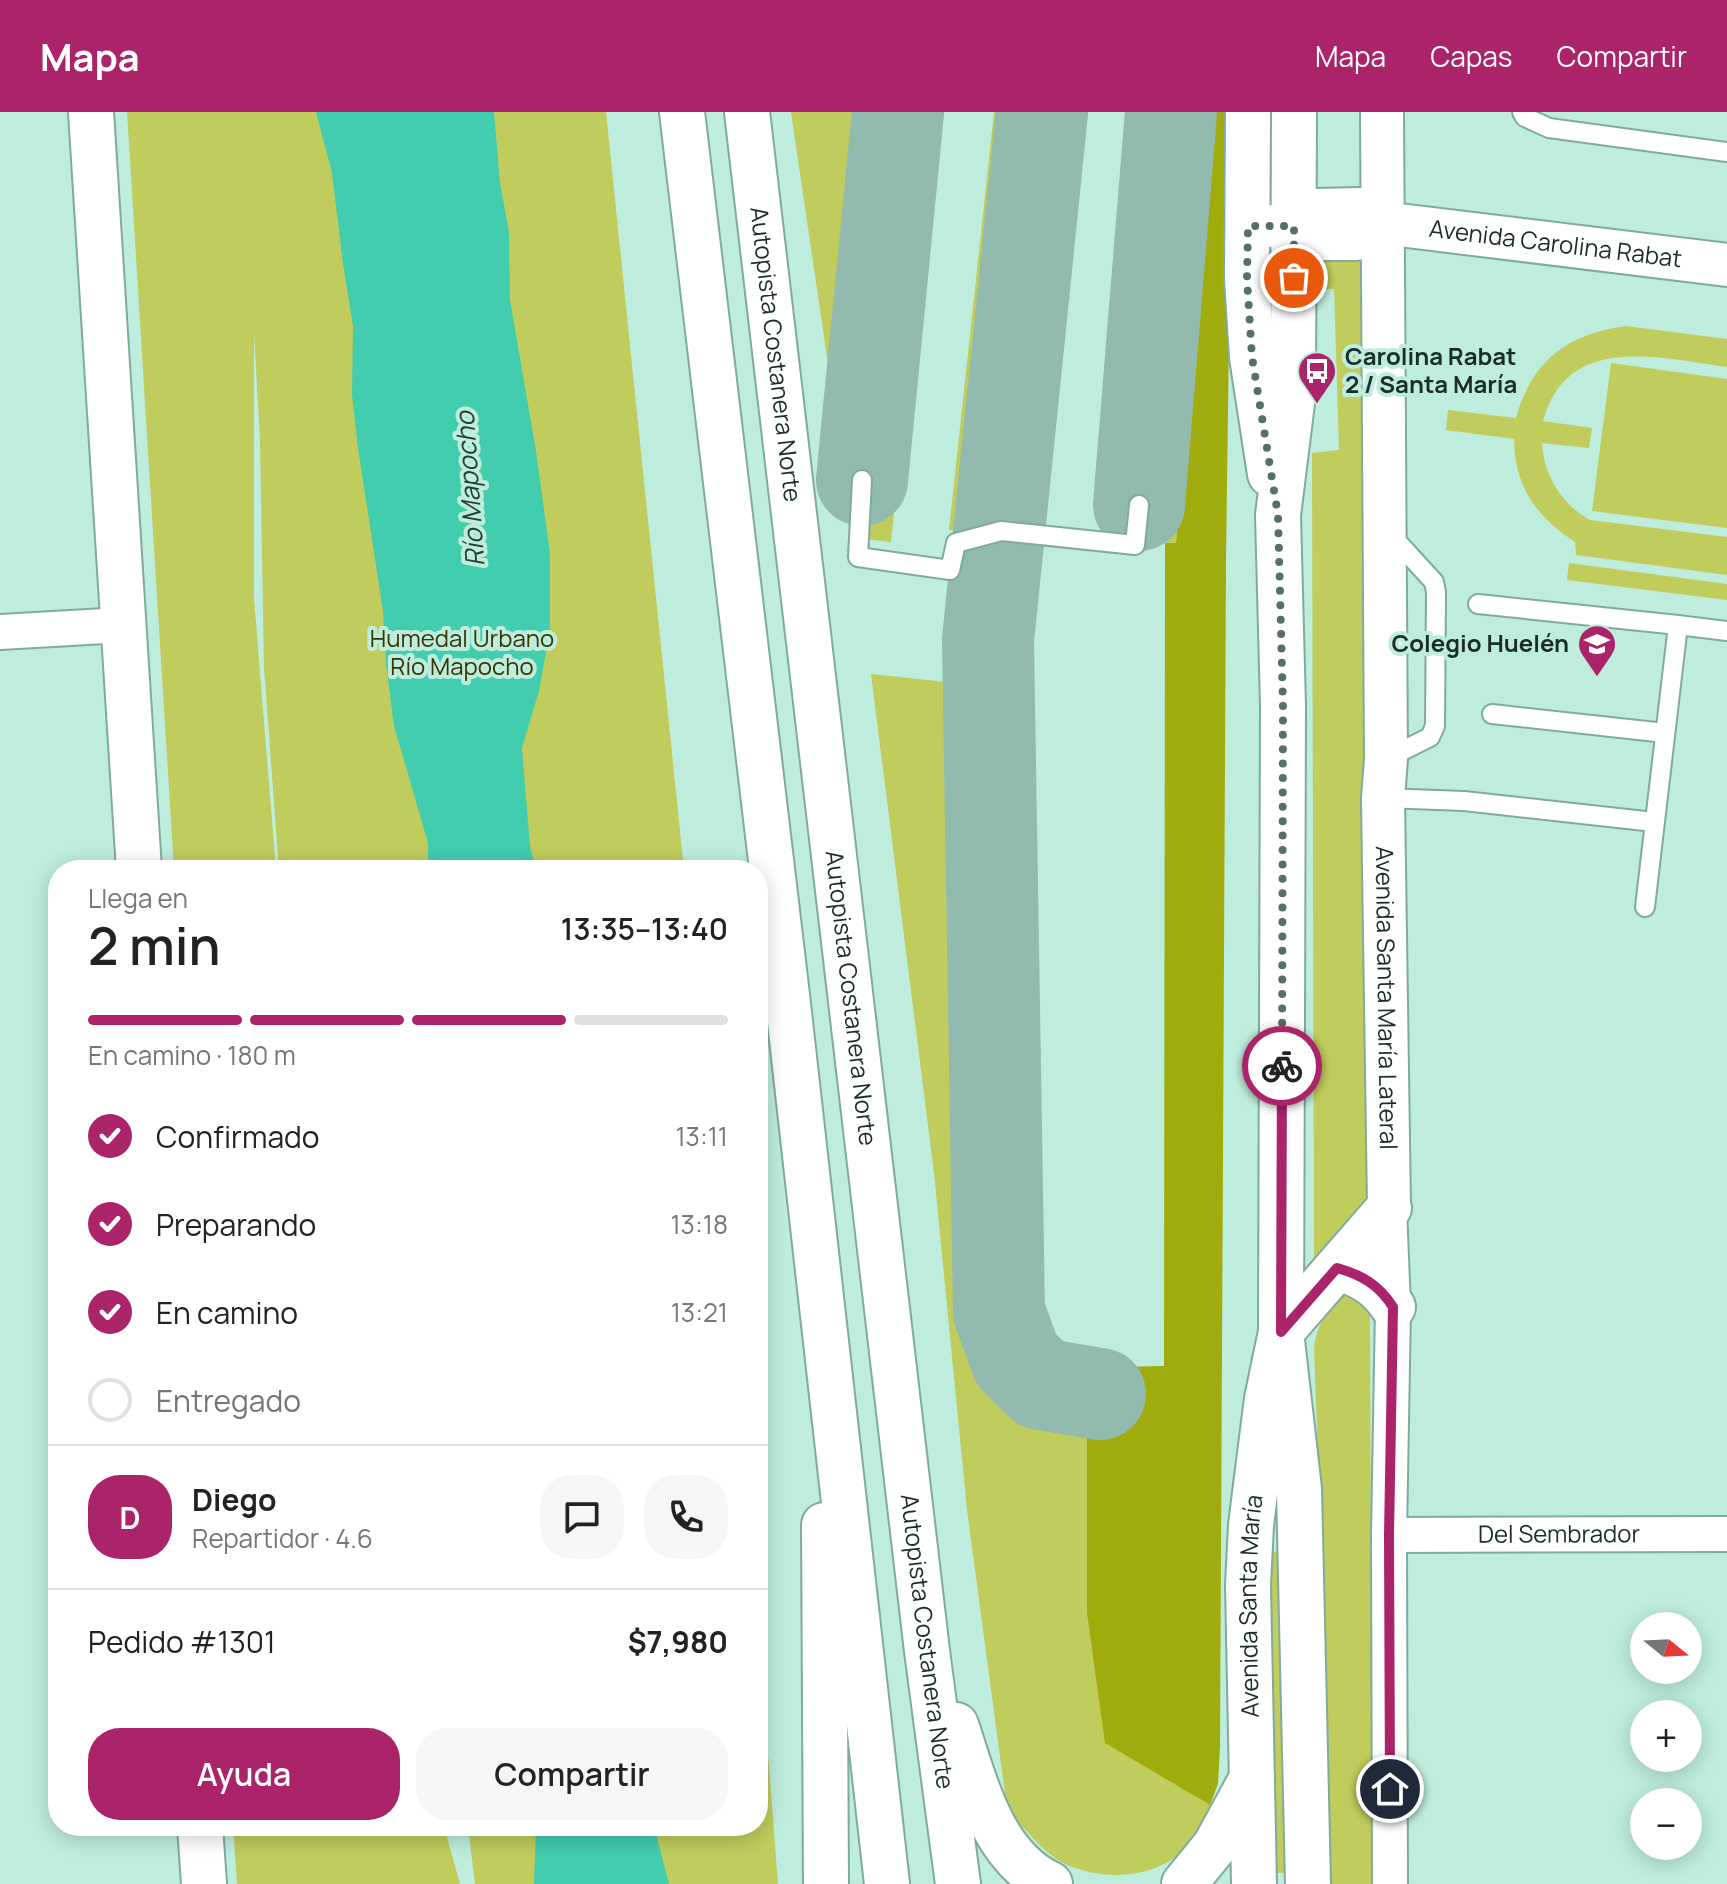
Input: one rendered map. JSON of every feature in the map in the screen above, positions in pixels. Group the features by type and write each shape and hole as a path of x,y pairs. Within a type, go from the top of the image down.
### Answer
{"main road":[{"path":"91,112 138,860"},
{"path":"682,112 887,1884"},
{"name":"Autopista Costanera Norte","path":"747,112 927,1651 958,1884"},
{"name":"Avenida Santa María","path":"1248,112 1247,279 1252,357 1278,515 1283,707 1281,1332 1299,1489 1304,1594 1308,1884"},
{"name":"Avenida Santa María","path":"1278,515 1293,395 1294,112"},
{"path":"1281,1332 1389,1208"},
{"path":"1337,1268 1355,1273 1372,1283 1393,1307"},
{"path":"822,1306 826,1884"},
{"name":"Avenida Santa María","path":"1254,1884 1248,1585 1251,1525 1267,1399 1281,1332"},
{"path":"927,1651 994,1828 1025,1867 1050,1884"},
{"path":"1184,1884 1215,1846 1252,1778"},
{"path":"201,1836 204,1884"}],"street":[{"name":"Avenida Santa María Lateral","path":"1382,112 1385,778 1389,1208 1393,1307 1389,1535 1390,1884"},
{"name":"Avenida Carolina Rabat","path":"1248,226 1294,226 1316,210 1360,209 1383,223 1727,265"},
{"path":"0,632 123,625"},
{"name":"Del Sembrador","path":"1389,1535 1727,1534"}],"lane":[{"path":"1522,112 1525,117 1549,128 1727,152"},
{"path":"862,480 858,557 950,570 956,543 1001,531 1135,545 1139,505"},
{"path":"1478,604 1727,631"},
{"path":"1645,907 1678,625"},
{"path":"1492,714 1665,733"},
{"path":"1385,778 1464,801 1654,822"}],"green space":[{"name":"Humedal Urbano Río Mapocho","path":"127,112 606,112 683,860 278,860 264,668 260,440 254,333 254,598 275,860 173,860"},
{"path":"791,112 879,112 846,487"},
{"path":"914,112 936,112 891,542 865,539"},
{"path":"994,112 1021,112 981,531 949,530"},
{"path":"1056,112 1074,112 1041,527 1015,523"},
{"path":"1134,112 1154,112 1120,534 1100,532"},
{"path":"1181,112 1204,112 1206,160 1176,543 1144,542"},
{"path":"1355,257 1367,265 1370,1204 1314,1272 1312,453 1339,450 1334,289 1310,289 1310,272 1324,259"},
{"path":"1626,326 1727,339 1727,367 1673,359 1619,357 1594,362 1572,374 1555,393 1543,421 1592,428 1589,448 1542,443 1550,477 1571,506 1590,520 1727,537 1727,575 1576,555 1575,542 1549,522 1523,486 1514,439 1446,430 1448,410 1516,418 1532,380 1555,353 1587,336"},
{"path":"1611,363 1727,379 1727,528 1592,511"},
{"path":"1569,563 1727,584 1727,600 1567,580"},
{"path":"871,674 965,684 970,1182 975,1335 996,1368 1027,1397 1200,1408 1199,1799 1210,1805 1199,1831 1185,1849 1155,1868 1137,1873 1101,1874 1065,1864 1041,1847 1007,1809 967,1510 934,1173"},
{"path":"1348,1293 1370,1305 1372,1884 1326,1884 1321,1537 1314,1349 1324,1317"},
{"path":"1270,1551 1279,1552 1287,1873 1274,1873"},
{"path":"768,1754 778,1884 475,1884 469,1836 768,1836"},
{"path":"234,1836 447,1836 460,1884 237,1884"}],"shaded area":[{"path":"1204,112 1232,112 1226,559 1220,1747 1218,1784 1210,1805 1105,1743 1087,1613 1087,1419 1116,1415 1116,1367 1164,1366 1165,543 1176,543 1206,160"}],"water":[{"name":"Río Mapocho","path":"316,112 494,112 500,183 509,232 510,300 550,554 550,630 539,691 522,748 534,860 428,860 428,843 394,726 383,611 352,395 353,326 332,173"},
{"path":"536,1836 657,1836 669,1884 534,1884"}],"taxiway":[{"path":"862,480 898,112"},
{"path":"1042,112 988,640 999,1312 1016,1359 1041,1384 1100,1394"},
{"path":"1139,505 1171,112"}],"way so far":[{"path":"1282,1066 1283,707 1278,515 1252,357 1247,279 1248,226 1294,226 1294,278"}],"place":[{"name":"Carolina Rabat 2 / Santa María","path":"1317,405"},
{"name":"Colegio Huelén","path":"1597,678"}],"route":[{"path":"1282,1066 1281,1332 1337,1268 1355,1273 1372,1283 1393,1307 1389,1535 1390,1789"}]}
